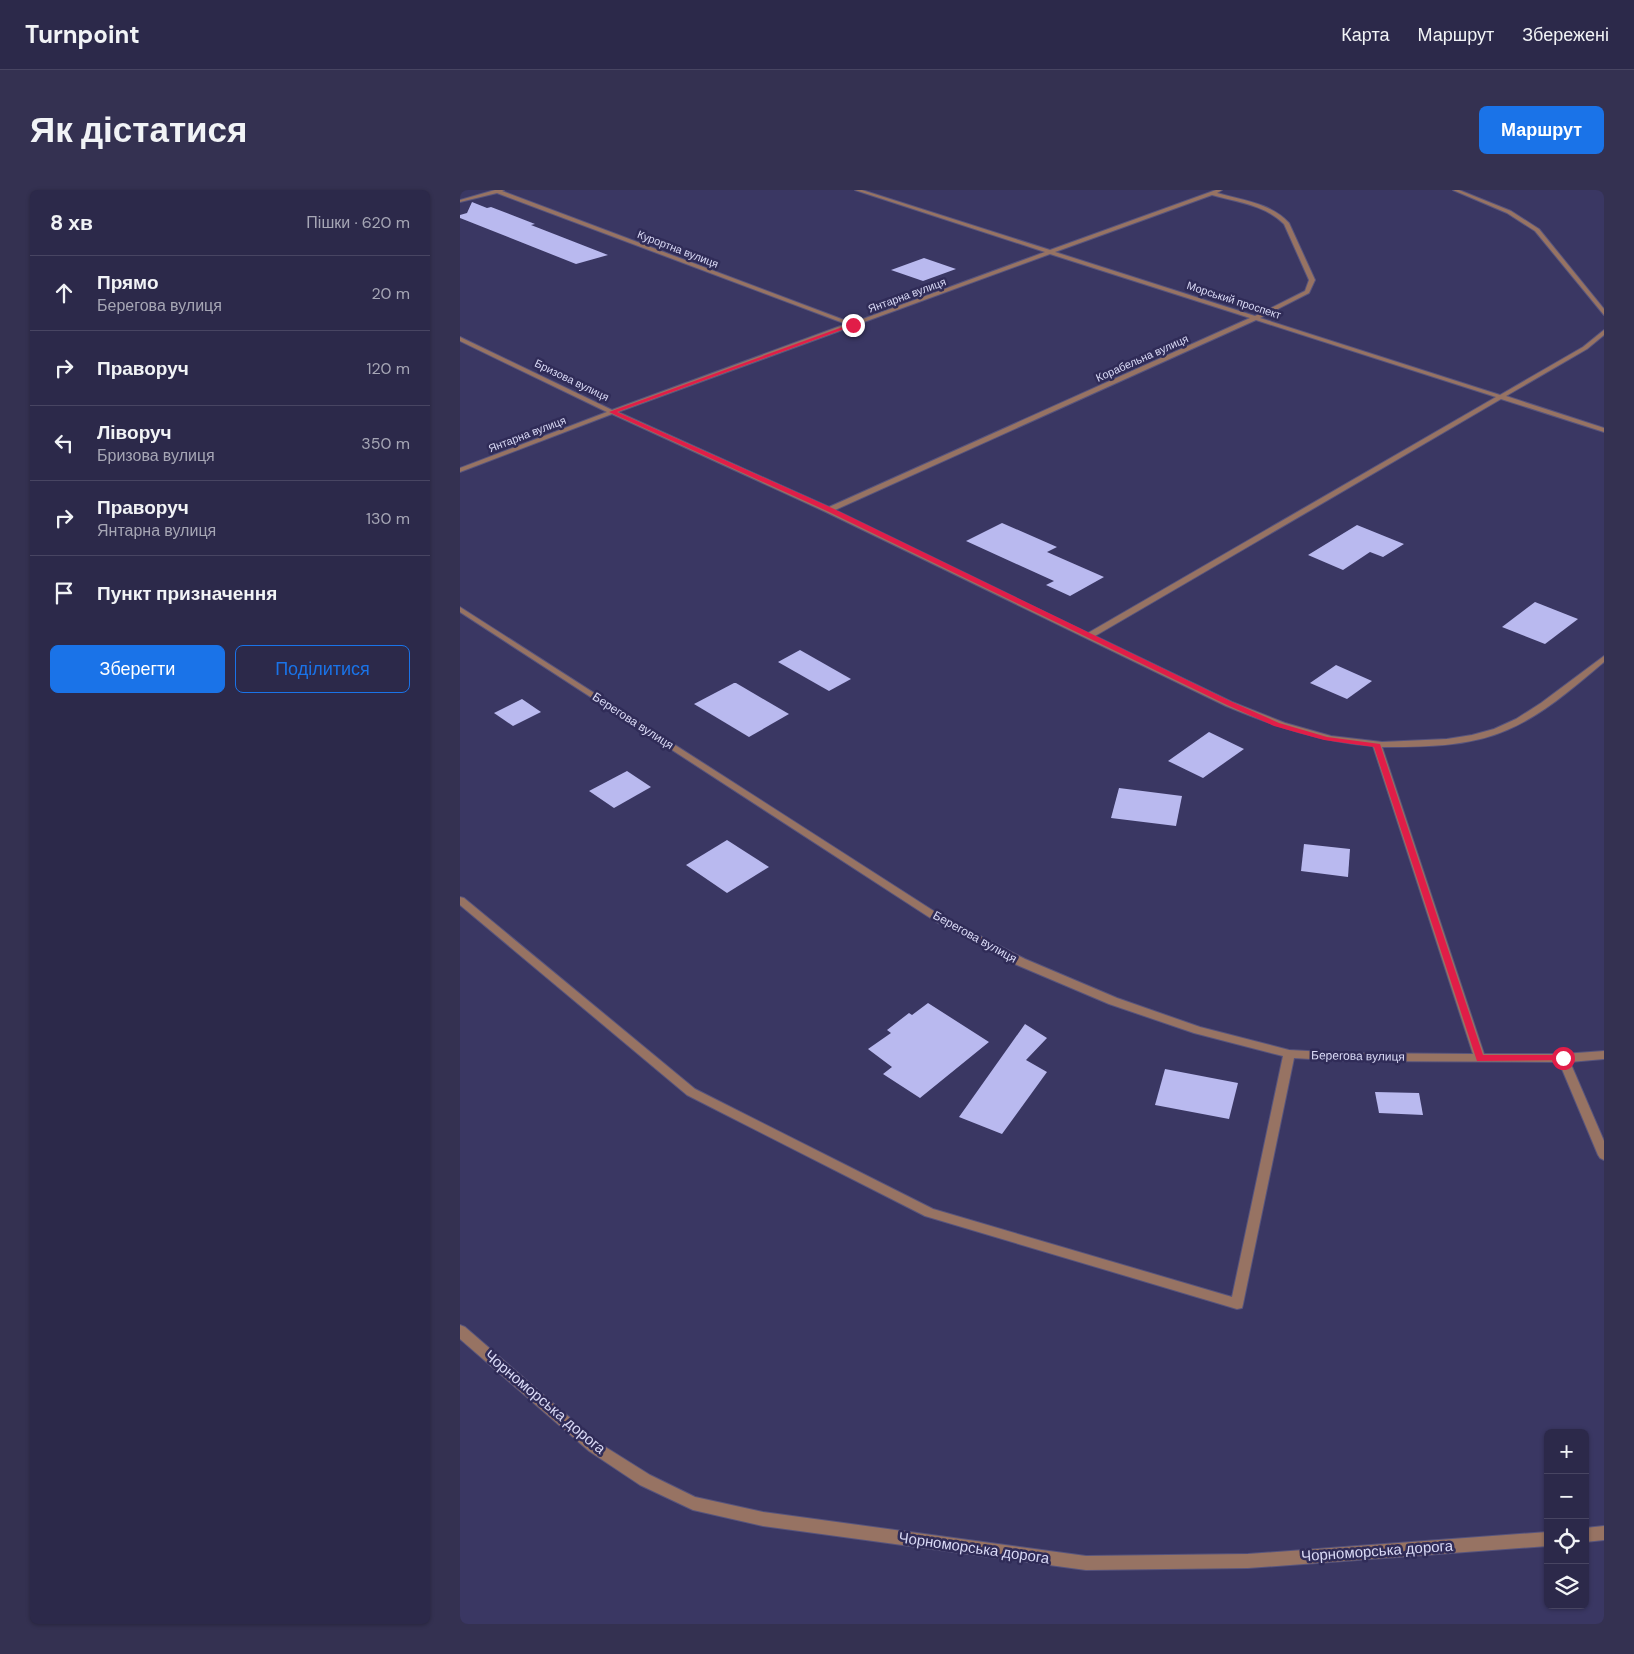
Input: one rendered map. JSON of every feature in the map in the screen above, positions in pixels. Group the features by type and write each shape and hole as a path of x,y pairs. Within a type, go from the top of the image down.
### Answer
{"street":[{"name":"Морський проспект","path":"857,190 1604,430"},
{"name":"Корабельна вулиця","path":"830,510 1255,318 1307,292 1312,280 1281,216 1266,209 1200,190"},
{"name":"Янтарна вулиця","path":"460,470 612,412 1220,190"},
{"path":"1455,190 1509,212 1537,230 1604,313"},
{"path":"460,201 499,191"},
{"name":"Курортна вулиця","path":"499,191 853,325"},
{"path":"1090,634 1585,348 1604,332"},
{"name":"Бризова вулиця","path":"460,338 612,412 830,510 1090,634 1229,704 1276,724 1326,739 1377,746 1415,745 1461,740 1504,729 1551,701 1604,658"},
{"name":"Берегова вулиця","path":"460,609 948,923 1021,962 1113,1001 1198,1030 1289,1054 1344,1057 1480,1058 1563,1058 1604,1055"},
{"path":"1377,746 1480,1058"},
{"path":"460,900 691,1092 929,1213 1237,1304 1289,1054"},
{"path":"1563,1058 1604,1155"},
{"name":"Чорноморська дорога","path":"460,1331 594,1446 645,1480 693,1503 763,1519 1086,1563 1248,1561 1544,1539"},
{"path":"1589,1535 1604,1533"}],"building":[{"path":"472,202 487,208 491,207 535,224 531,225 608,255 576,264 460,218 460,215 467,213"},
{"path":"924,258 956,269 923,281 891,270"},
{"path":"1002,523 1057,547 1047,552 1104,577 1070,596 1046,585 1054,581 966,541"},
{"path":"1357,525 1404,544 1383,557 1370,552 1343,570 1308,555"},
{"path":"1535,602 1578,619 1545,644 1502,627"},
{"path":"800,650 851,679 829,691 778,662"},
{"path":"1336,665 1372,681 1347,699 1310,683"},
{"path":"734,683 789,714 749,737 694,704"},
{"path":"522,699 541,712 513,726 494,713"},
{"path":"1209,732 1244,749 1203,778 1168,761"},
{"path":"627,771 651,787 614,808 589,791"},
{"path":"1119,788 1182,796 1176,826 1111,818"},
{"path":"727,840 769,867 727,893 686,865"},
{"path":"1304,844 1350,849 1348,877 1301,871"},
{"path":"928,1003 989,1042 920,1098 883,1074 892,1067 868,1049 891,1033 887,1030 909,1013 912,1015"},
{"path":"1025,1024 1047,1038 1026,1060 1047,1072 1002,1134 959,1117"},
{"path":"1165,1069 1238,1083 1229,1119 1155,1105"},
{"path":"1375,1092 1419,1093 1423,1115 1379,1113"}],"route":[{"path":"853,325 612,412 830,510 1090,634 1229,704 1276,724 1326,739 1377,746 1480,1058 1563,1058"}]}
